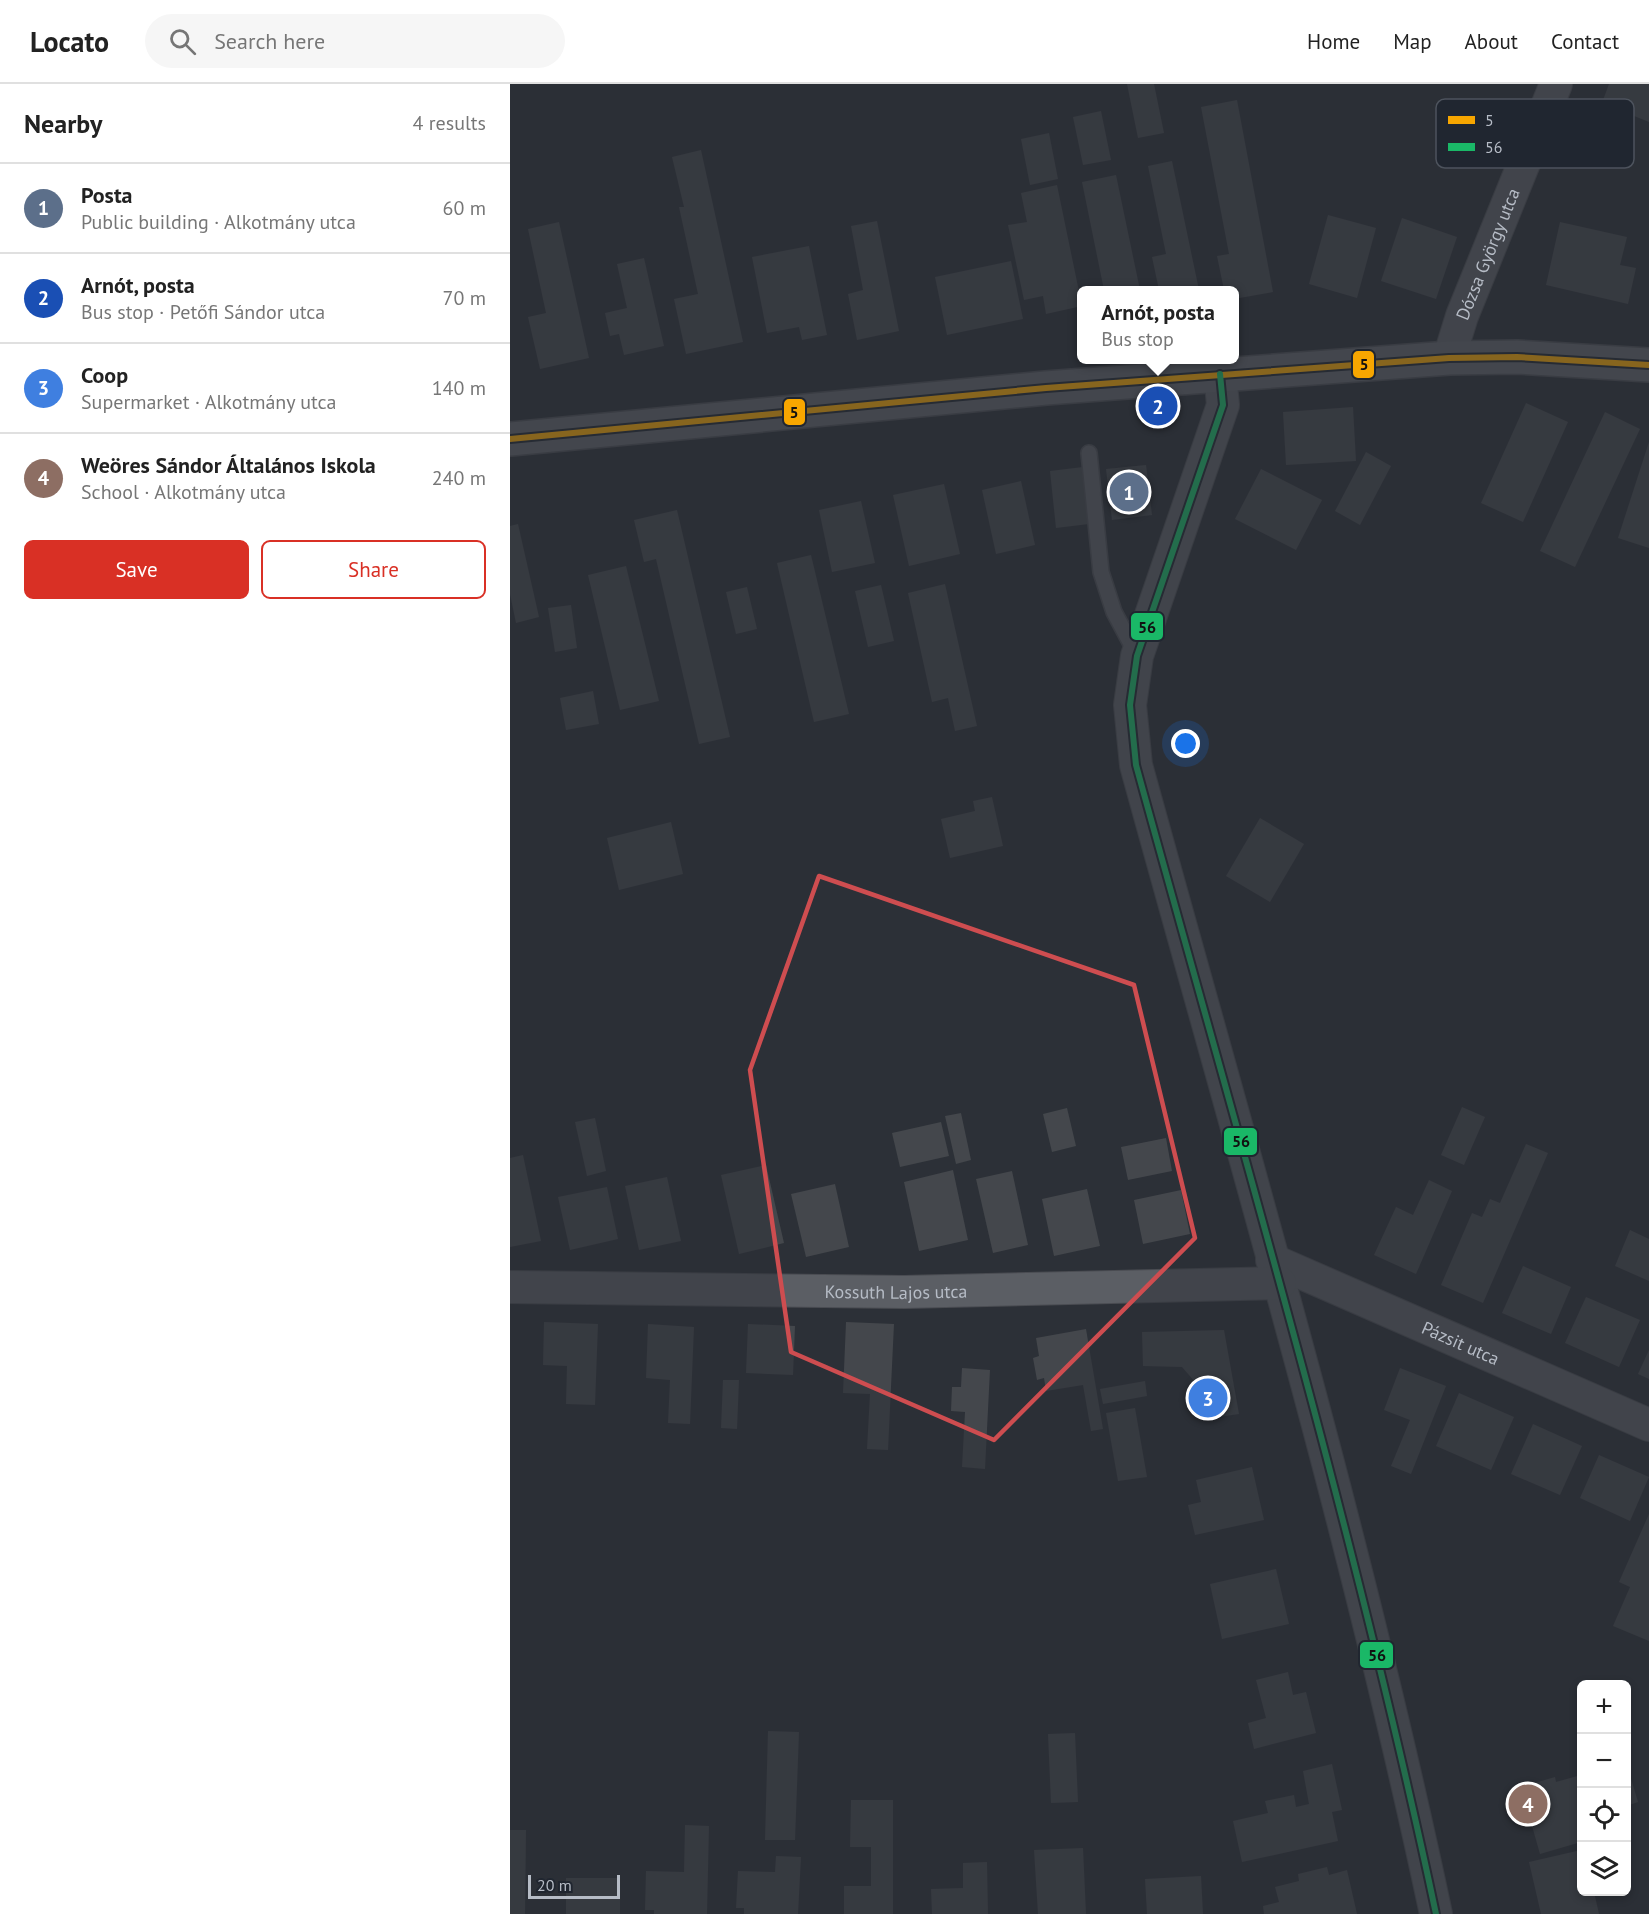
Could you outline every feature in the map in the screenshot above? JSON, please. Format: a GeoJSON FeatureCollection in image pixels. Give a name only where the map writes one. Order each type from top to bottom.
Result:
{"type":"FeatureCollection","features":[{"type":"Feature","properties":{"kind":"main road"},"geometry":{"type":"LineString","coordinates":[[510,439],[1220,374],[1449,358],[1517,357],[1649,365]]}},
{"type":"Feature","properties":{"kind":"street","name":"Dózsa György utca"},"geometry":{"type":"LineString","coordinates":[[1550,99],[1556,84]]}},
{"type":"Feature","properties":{"kind":"street","name":"Dózsa György utca"},"geometry":{"type":"LineString","coordinates":[[1449,358],[1462,316],[1522,168]]}},
{"type":"Feature","properties":{"kind":"street"},"geometry":{"type":"LineString","coordinates":[[1220,374],[1223,405],[1137,656],[1130,705],[1136,765],[1276,1272],[1409,1786],[1436,1914]]}},
{"type":"Feature","properties":{"kind":"street","name":"Kossuth Lajos utca"},"geometry":{"type":"LineString","coordinates":[[510,1287],[904,1292],[1276,1272]]}},
{"type":"Feature","properties":{"kind":"street","name":"Pázsit utca"},"geometry":{"type":"LineString","coordinates":[[1276,1272],[1649,1425]]}},
{"type":"Feature","properties":{"kind":"lane"},"geometry":{"type":"LineString","coordinates":[[1089,453],[1101,572],[1114,612],[1137,656]]}},
{"type":"Feature","properties":{"kind":"highlighted area"},"geometry":{"type":"Polygon","coordinates":[[[819,876],[1134,985],[1195,1238],[994,1440],[791,1352],[750,1070],[819,876]]]}},
{"type":"Feature","properties":{"kind":"building"},"geometry":{"type":"Polygon","coordinates":[[[1127,84],[1154,84],[1164,133],[1138,138],[1127,84]]]}},
{"type":"Feature","properties":{"kind":"building"},"geometry":{"type":"Polygon","coordinates":[[[1609,84],[1649,84],[1649,122],[1634,116],[1634,99],[1603,99],[1609,84]]]}},
{"type":"Feature","properties":{"kind":"building"},"geometry":{"type":"Polygon","coordinates":[[[1237,100],[1273,292],[1239,298],[1239,286],[1223,286],[1217,256],[1229,254],[1201,107],[1237,100]]]}},
{"type":"Feature","properties":{"kind":"building"},"geometry":{"type":"Polygon","coordinates":[[[1101,111],[1111,160],[1083,165],[1073,117],[1101,111]]]}},
{"type":"Feature","properties":{"kind":"building"},"geometry":{"type":"Polygon","coordinates":[[[1049,133],[1058,179],[1030,185],[1021,139],[1049,133]]]}},
{"type":"Feature","properties":{"kind":"building"},"geometry":{"type":"Polygon","coordinates":[[[701,150],[743,342],[686,354],[674,299],[698,294],[679,207],[684,207],[672,157],[701,150]]]}},
{"type":"Feature","properties":{"kind":"building"},"geometry":{"type":"Polygon","coordinates":[[[1172,161],[1198,286],[1158,286],[1152,257],[1166,254],[1148,166],[1172,161]]]}},
{"type":"Feature","properties":{"kind":"building"},"geometry":{"type":"Polygon","coordinates":[[[1116,175],[1139,286],[1103,286],[1082,182],[1116,175]]]}},
{"type":"Feature","properties":{"kind":"building"},"geometry":{"type":"Polygon","coordinates":[[[1057,185],[1078,286],[1077,307],[1046,314],[1043,296],[1024,300],[1008,225],[1027,222],[1021,193],[1057,185]]]}},
{"type":"Feature","properties":{"kind":"building"},"geometry":{"type":"Polygon","coordinates":[[[1328,215],[1376,228],[1357,298],[1309,284],[1328,215]]]}},
{"type":"Feature","properties":{"kind":"building"},"geometry":{"type":"Polygon","coordinates":[[[1402,218],[1457,237],[1436,299],[1381,281],[1402,218]]]}},
{"type":"Feature","properties":{"kind":"building"},"geometry":{"type":"Polygon","coordinates":[[[877,221],[899,331],[857,340],[848,294],[863,290],[851,226],[877,221]]]}},
{"type":"Feature","properties":{"kind":"building"},"geometry":{"type":"Polygon","coordinates":[[[559,222],[589,358],[540,369],[528,317],[546,313],[528,229],[559,222]]]}},
{"type":"Feature","properties":{"kind":"building"},"geometry":{"type":"Polygon","coordinates":[[[1560,222],[1627,237],[1620,265],[1636,268],[1628,304],[1546,285],[1560,222]]]}},
{"type":"Feature","properties":{"kind":"building"},"geometry":{"type":"Polygon","coordinates":[[[809,246],[827,335],[802,340],[799,327],[767,333],[752,257],[809,246]]]}},
{"type":"Feature","properties":{"kind":"building"},"geometry":{"type":"Polygon","coordinates":[[[644,258],[664,346],[624,355],[619,334],[610,336],[605,313],[627,308],[617,264],[644,258]]]}},
{"type":"Feature","properties":{"kind":"building"},"geometry":{"type":"Polygon","coordinates":[[[1011,261],[1023,319],[947,335],[935,277],[1011,261]]]}},
{"type":"Feature","properties":{"kind":"building"},"geometry":{"type":"Polygon","coordinates":[[[1526,403],[1568,422],[1523,522],[1481,503],[1526,403]]]}},
{"type":"Feature","properties":{"kind":"building"},"geometry":{"type":"Polygon","coordinates":[[[1353,407],[1356,461],[1286,465],[1283,412],[1353,407]]]}},
{"type":"Feature","properties":{"kind":"building"},"geometry":{"type":"Polygon","coordinates":[[[1605,412],[1640,429],[1575,567],[1540,551],[1605,412]]]}},
{"type":"Feature","properties":{"kind":"building"},"geometry":{"type":"Polygon","coordinates":[[[1649,442],[1649,548],[1618,538],[1649,442]]]}},
{"type":"Feature","properties":{"kind":"building"},"geometry":{"type":"Polygon","coordinates":[[[1366,452],[1391,466],[1360,525],[1335,511],[1366,452]]]}},
{"type":"Feature","properties":{"kind":"building"},"geometry":{"type":"Polygon","coordinates":[[[1146,465],[1152,515],[1112,520],[1106,469],[1146,465]]]}},
{"type":"Feature","properties":{"kind":"building"},"geometry":{"type":"Polygon","coordinates":[[[1083,467],[1089,524],[1056,528],[1050,471],[1083,467]]]}},
{"type":"Feature","properties":{"kind":"building"},"geometry":{"type":"Polygon","coordinates":[[[1261,469],[1322,500],[1296,550],[1235,519],[1261,469]]]}},
{"type":"Feature","properties":{"kind":"building"},"geometry":{"type":"Polygon","coordinates":[[[1021,481],[1035,545],[996,554],[982,490],[1021,481]]]}},
{"type":"Feature","properties":{"kind":"building"},"geometry":{"type":"Polygon","coordinates":[[[944,484],[960,554],[909,566],[893,495],[944,484]]]}},
{"type":"Feature","properties":{"kind":"building"},"geometry":{"type":"Polygon","coordinates":[[[861,501],[875,563],[832,572],[819,510],[861,501]]]}},
{"type":"Feature","properties":{"kind":"building"},"geometry":{"type":"Polygon","coordinates":[[[677,510],[730,737],[699,744],[656,559],[644,562],[634,520],[677,510]]]}},
{"type":"Feature","properties":{"kind":"building"},"geometry":{"type":"Polygon","coordinates":[[[518,524],[539,617],[516,623],[510,594],[510,526],[518,524]]]}},
{"type":"Feature","properties":{"kind":"building"},"geometry":{"type":"Polygon","coordinates":[[[811,555],[849,714],[814,722],[777,563],[811,555]]]}},
{"type":"Feature","properties":{"kind":"building"},"geometry":{"type":"Polygon","coordinates":[[[626,566],[659,701],[620,710],[588,575],[626,566]]]}},
{"type":"Feature","properties":{"kind":"building"},"geometry":{"type":"Polygon","coordinates":[[[945,584],[977,726],[955,731],[948,698],[932,702],[908,593],[945,584]]]}},
{"type":"Feature","properties":{"kind":"building"},"geometry":{"type":"Polygon","coordinates":[[[881,585],[894,641],[868,647],[855,591],[881,585]]]}},
{"type":"Feature","properties":{"kind":"building"},"geometry":{"type":"Polygon","coordinates":[[[747,587],[757,629],[736,634],[726,592],[747,587]]]}},
{"type":"Feature","properties":{"kind":"building"},"geometry":{"type":"Polygon","coordinates":[[[571,605],[577,648],[555,652],[548,608],[571,605]]]}},
{"type":"Feature","properties":{"kind":"building"},"geometry":{"type":"Polygon","coordinates":[[[593,691],[599,724],[566,730],[560,698],[593,691]]]}},
{"type":"Feature","properties":{"kind":"building"},"geometry":{"type":"Polygon","coordinates":[[[992,797],[1003,846],[950,858],[941,819],[975,811],[973,801],[992,797]]]}},
{"type":"Feature","properties":{"kind":"building"},"geometry":{"type":"Polygon","coordinates":[[[1260,818],[1304,844],[1270,902],[1226,876],[1260,818]]]}},
{"type":"Feature","properties":{"kind":"building"},"geometry":{"type":"Polygon","coordinates":[[[671,822],[683,874],[619,890],[607,838],[671,822]]]}},
{"type":"Feature","properties":{"kind":"building"},"geometry":{"type":"Polygon","coordinates":[[[1462,1107],[1485,1117],[1464,1165],[1441,1155],[1462,1107]]]}},
{"type":"Feature","properties":{"kind":"building"},"geometry":{"type":"Polygon","coordinates":[[[1067,1108],[1076,1146],[1052,1152],[1043,1114],[1067,1108]]]}},
{"type":"Feature","properties":{"kind":"building"},"geometry":{"type":"Polygon","coordinates":[[[961,1113],[971,1160],[956,1164],[945,1116],[961,1113]]]}},
{"type":"Feature","properties":{"kind":"building"},"geometry":{"type":"Polygon","coordinates":[[[595,1118],[606,1171],[587,1176],[575,1122],[595,1118]]]}},
{"type":"Feature","properties":{"kind":"building"},"geometry":{"type":"Polygon","coordinates":[[[941,1122],[949,1156],[900,1167],[892,1133],[941,1122]]]}},
{"type":"Feature","properties":{"kind":"building"},"geometry":{"type":"Polygon","coordinates":[[[1166,1138],[1172,1171],[1128,1180],[1121,1147],[1166,1138]]]}},
{"type":"Feature","properties":{"kind":"building"},"geometry":{"type":"Polygon","coordinates":[[[1526,1144],[1548,1153],[1483,1303],[1441,1285],[1472,1213],[1482,1217],[1490,1199],[1500,1203],[1526,1144]]]}},
{"type":"Feature","properties":{"kind":"building"},"geometry":{"type":"Polygon","coordinates":[[[523,1155],[541,1241],[510,1247],[510,1158],[523,1155]]]}},
{"type":"Feature","properties":{"kind":"building"},"geometry":{"type":"Polygon","coordinates":[[[766,1165],[784,1243],[739,1254],[721,1175],[766,1165]]]}},
{"type":"Feature","properties":{"kind":"building"},"geometry":{"type":"Polygon","coordinates":[[[953,1170],[968,1240],[919,1251],[904,1182],[953,1170]]]}},
{"type":"Feature","properties":{"kind":"building"},"geometry":{"type":"Polygon","coordinates":[[[1012,1171],[1028,1245],[993,1253],[976,1179],[1012,1171]]]}},
{"type":"Feature","properties":{"kind":"building"},"geometry":{"type":"Polygon","coordinates":[[[667,1177],[681,1241],[639,1250],[625,1186],[667,1177]]]}},
{"type":"Feature","properties":{"kind":"building"},"geometry":{"type":"Polygon","coordinates":[[[1429,1180],[1452,1191],[1416,1274],[1374,1255],[1396,1207],[1413,1215],[1429,1180]]]}},
{"type":"Feature","properties":{"kind":"building"},"geometry":{"type":"Polygon","coordinates":[[[835,1184],[849,1247],[806,1257],[791,1194],[835,1184]]]}},
{"type":"Feature","properties":{"kind":"building"},"geometry":{"type":"Polygon","coordinates":[[[607,1187],[618,1239],[570,1250],[558,1197],[607,1187]]]}},
{"type":"Feature","properties":{"kind":"building"},"geometry":{"type":"Polygon","coordinates":[[[1087,1189],[1100,1246],[1054,1256],[1042,1199],[1087,1189]]]}},
{"type":"Feature","properties":{"kind":"building"},"geometry":{"type":"Polygon","coordinates":[[[1181,1190],[1190,1234],[1143,1244],[1134,1200],[1181,1190]]]}},
{"type":"Feature","properties":{"kind":"building"},"geometry":{"type":"Polygon","coordinates":[[[1630,1230],[1649,1239],[1649,1281],[1615,1266],[1630,1230]]]}},
{"type":"Feature","properties":{"kind":"building"},"geometry":{"type":"Polygon","coordinates":[[[1523,1266],[1571,1287],[1551,1334],[1502,1313],[1523,1266]]]}},
{"type":"Feature","properties":{"kind":"building"},"geometry":{"type":"Polygon","coordinates":[[[1586,1297],[1640,1320],[1619,1367],[1565,1343],[1586,1297]]]}},
{"type":"Feature","properties":{"kind":"building"},"geometry":{"type":"Polygon","coordinates":[[[544,1322],[598,1324],[595,1405],[566,1404],[567,1366],[543,1365],[544,1322]]]}},
{"type":"Feature","properties":{"kind":"building"},"geometry":{"type":"Polygon","coordinates":[[[846,1322],[894,1324],[888,1450],[867,1449],[870,1394],[843,1393],[846,1322]]]}},
{"type":"Feature","properties":{"kind":"building"},"geometry":{"type":"Polygon","coordinates":[[[648,1324],[694,1327],[690,1424],[668,1423],[670,1380],[646,1378],[648,1324]]]}},
{"type":"Feature","properties":{"kind":"building"},"geometry":{"type":"Polygon","coordinates":[[[748,1324],[795,1326],[793,1375],[746,1373],[748,1324]]]}},
{"type":"Feature","properties":{"kind":"building"},"geometry":{"type":"Polygon","coordinates":[[[1086,1329],[1103,1429],[1091,1431],[1083,1385],[1046,1391],[1044,1378],[1037,1380],[1033,1358],[1039,1356],[1036,1338],[1086,1329]]]}},
{"type":"Feature","properties":{"kind":"building"},"geometry":{"type":"Polygon","coordinates":[[[1224,1330],[1239,1414],[1205,1419],[1196,1383],[1182,1367],[1143,1366],[1142,1332],[1224,1330]]]}},
{"type":"Feature","properties":{"kind":"building"},"geometry":{"type":"Polygon","coordinates":[[[1649,1350],[1649,1379],[1638,1374],[1649,1350]]]}},
{"type":"Feature","properties":{"kind":"building"},"geometry":{"type":"Polygon","coordinates":[[[962,1368],[990,1370],[985,1469],[962,1467],[965,1412],[951,1411],[952,1387],[961,1387],[962,1368]]]}},
{"type":"Feature","properties":{"kind":"building"},"geometry":{"type":"Polygon","coordinates":[[[1400,1368],[1446,1386],[1411,1474],[1391,1466],[1410,1420],[1384,1410],[1400,1368]]]}},
{"type":"Feature","properties":{"kind":"building"},"geometry":{"type":"Polygon","coordinates":[[[723,1380],[739,1380],[737,1429],[721,1428],[723,1380]]]}},
{"type":"Feature","properties":{"kind":"building"},"geometry":{"type":"Polygon","coordinates":[[[1145,1381],[1147,1396],[1103,1404],[1100,1389],[1145,1381]]]}},
{"type":"Feature","properties":{"kind":"building"},"geometry":{"type":"Polygon","coordinates":[[[1459,1393],[1514,1417],[1491,1470],[1436,1446],[1459,1393]]]}},
{"type":"Feature","properties":{"kind":"building"},"geometry":{"type":"Polygon","coordinates":[[[1135,1408],[1147,1477],[1118,1481],[1106,1413],[1135,1408]]]}},
{"type":"Feature","properties":{"kind":"building"},"geometry":{"type":"Polygon","coordinates":[[[1533,1424],[1582,1446],[1560,1495],[1511,1474],[1533,1424]]]}},
{"type":"Feature","properties":{"kind":"building"},"geometry":{"type":"Polygon","coordinates":[[[1599,1455],[1649,1477],[1630,1521],[1580,1498],[1599,1455]]]}},
{"type":"Feature","properties":{"kind":"building"},"geometry":{"type":"Polygon","coordinates":[[[1252,1467],[1264,1520],[1195,1535],[1188,1505],[1201,1502],[1196,1480],[1252,1467]]]}},
{"type":"Feature","properties":{"kind":"building"},"geometry":{"type":"Polygon","coordinates":[[[1649,1514],[1649,1641],[1613,1626],[1630,1587],[1619,1582],[1649,1514]]]}},
{"type":"Feature","properties":{"kind":"building"},"geometry":{"type":"Polygon","coordinates":[[[1276,1569],[1289,1624],[1222,1639],[1210,1584],[1276,1569]]]}},
{"type":"Feature","properties":{"kind":"building"},"geometry":{"type":"Polygon","coordinates":[[[1288,1672],[1293,1695],[1306,1692],[1316,1733],[1254,1749],[1248,1723],[1266,1718],[1256,1680],[1288,1672]]]}},
{"type":"Feature","properties":{"kind":"building"},"geometry":{"type":"Polygon","coordinates":[[[768,1731],[799,1732],[795,1840],[765,1840],[768,1731]]]}},
{"type":"Feature","properties":{"kind":"building"},"geometry":{"type":"Polygon","coordinates":[[[1075,1733],[1078,1802],[1051,1803],[1048,1734],[1075,1733]]]}},
{"type":"Feature","properties":{"kind":"building"},"geometry":{"type":"Polygon","coordinates":[[[1332,1764],[1342,1810],[1332,1812],[1338,1841],[1242,1862],[1233,1821],[1268,1813],[1265,1801],[1294,1795],[1296,1807],[1309,1804],[1303,1771],[1332,1764]]]}},
{"type":"Feature","properties":{"kind":"building"},"geometry":{"type":"Polygon","coordinates":[[[1577,1776],[1577,1843],[1540,1854],[1521,1787],[1555,1777],[1556,1782],[1577,1776]]]}},
{"type":"Feature","properties":{"kind":"building"},"geometry":{"type":"Polygon","coordinates":[[[1631,1779],[1638,1802],[1631,1804],[1631,1779]]]}},
{"type":"Feature","properties":{"kind":"building"},"geometry":{"type":"Polygon","coordinates":[[[851,1800],[893,1800],[893,1914],[844,1914],[844,1886],[871,1886],[871,1847],[850,1847],[851,1800]]]}},
{"type":"Feature","properties":{"kind":"building"},"geometry":{"type":"Polygon","coordinates":[[[685,1825],[709,1826],[707,1914],[654,1914],[654,1910],[645,1910],[646,1871],[684,1872],[685,1825]]]}},
{"type":"Feature","properties":{"kind":"building"},"geometry":{"type":"Polygon","coordinates":[[[510,1830],[526,1830],[525,1914],[510,1914],[510,1830]]]}},
{"type":"Feature","properties":{"kind":"building"},"geometry":{"type":"Polygon","coordinates":[[[1083,1848],[1086,1914],[1038,1914],[1034,1850],[1083,1848]]]}},
{"type":"Feature","properties":{"kind":"building"},"geometry":{"type":"Polygon","coordinates":[[[1577,1851],[1577,1896],[1595,1896],[1599,1914],[1541,1914],[1529,1862],[1577,1851]]]}},
{"type":"Feature","properties":{"kind":"building"},"geometry":{"type":"Polygon","coordinates":[[[776,1856],[801,1857],[798,1914],[744,1914],[744,1908],[736,1908],[738,1871],[775,1872],[776,1856]]]}},
{"type":"Feature","properties":{"kind":"building"},"geometry":{"type":"Polygon","coordinates":[[[987,1862],[988,1914],[932,1914],[931,1889],[963,1888],[963,1863],[987,1862]]]}},
{"type":"Feature","properties":{"kind":"building"},"geometry":{"type":"Polygon","coordinates":[[[1327,1867],[1329,1875],[1347,1870],[1357,1914],[1264,1914],[1263,1906],[1279,1902],[1275,1887],[1299,1881],[1298,1874],[1327,1867]]]}},
{"type":"Feature","properties":{"kind":"building"},"geometry":{"type":"Polygon","coordinates":[[[1201,1876],[1203,1914],[1147,1914],[1145,1879],[1201,1876]]]}},
{"type":"Feature","properties":{"kind":"building"},"geometry":{"type":"Polygon","coordinates":[[[566,1878],[620,1878],[620,1914],[566,1914],[566,1878]]]}},
{"type":"Feature","properties":{"kind":"transit line","name":"5"},"geometry":{"type":"LineString","coordinates":[[510,439],[1046,388],[1449,358],[1517,357],[1649,365]]}},
{"type":"Feature","properties":{"kind":"transit line","name":"56"},"geometry":{"type":"LineString","coordinates":[[1220,374],[1223,405],[1137,656],[1130,705],[1136,765],[1333,1481],[1404,1769],[1436,1914]]}},
{"type":"Feature","properties":{"kind":"place","name":"Arnót, posta"},"geometry":{"type":"Point","coordinates":[1158,406]}},
{"type":"Feature","properties":{"kind":"place","name":"Posta"},"geometry":{"type":"Point","coordinates":[1129,492]}},
{"type":"Feature","properties":{"kind":"place","name":"Coop"},"geometry":{"type":"Point","coordinates":[1208,1398]}},
{"type":"Feature","properties":{"kind":"place","name":"Weöres Sándor Általános Iskola"},"geometry":{"type":"Point","coordinates":[1528,1804]}}]}
